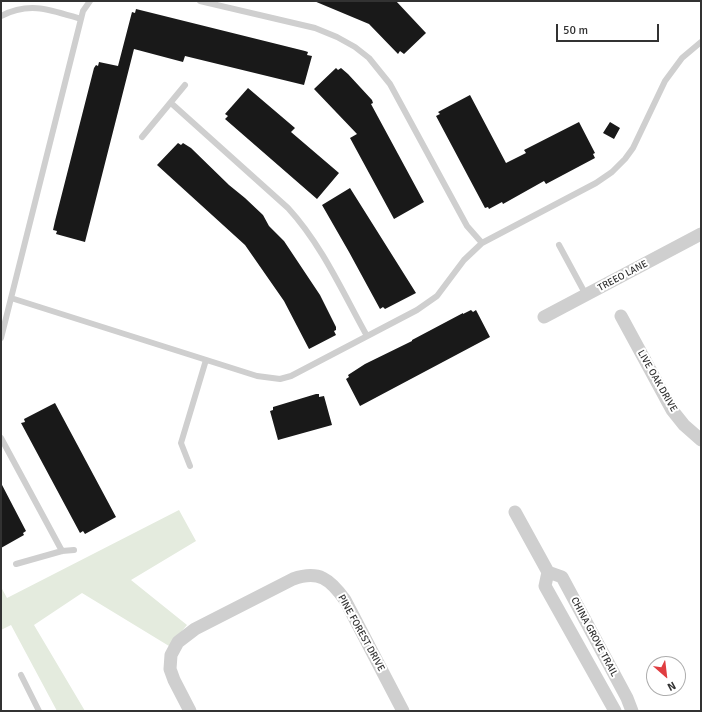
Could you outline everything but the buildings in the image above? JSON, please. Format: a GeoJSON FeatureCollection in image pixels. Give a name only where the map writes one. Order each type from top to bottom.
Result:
{"type":"FeatureCollection","features":[{"type":"Feature","properties":{"kind":"street","name":"TREEO LANE"},"geometry":{"type":"LineString","coordinates":[[544,317],[701,234]]}},
{"type":"Feature","properties":{"kind":"street","name":"LIVE OAK DRIVE"},"geometry":{"type":"LineString","coordinates":[[621,316],[672,410],[684,425],[701,440]]}},
{"type":"Feature","properties":{"kind":"street","name":"CHINA GROVE TRAIL"},"geometry":{"type":"LineString","coordinates":[[515,512],[548,572],[545,586],[614,711]]}},
{"type":"Feature","properties":{"kind":"street","name":"CHINA GROVE TRAIL"},"geometry":{"type":"LineString","coordinates":[[548,572],[562,577],[627,698],[632,711]]}},
{"type":"Feature","properties":{"kind":"street","name":"PINE FOREST DRIVE"},"geometry":{"type":"LineString","coordinates":[[190,711],[170,669],[171,655],[178,642],[195,629],[293,579],[302,576],[316,576],[323,578],[336,587],[345,600],[403,711]]}},
{"type":"Feature","properties":{"kind":"lane"},"geometry":{"type":"LineString","coordinates":[[1,338],[83,11],[90,1]]}},
{"type":"Feature","properties":{"kind":"lane"},"geometry":{"type":"LineString","coordinates":[[200,1],[315,28],[356,47],[369,58],[390,84],[466,226],[482,243]]}},
{"type":"Feature","properties":{"kind":"lane"},"geometry":{"type":"LineString","coordinates":[[1,16],[22,8],[39,8],[81,19]]}},
{"type":"Feature","properties":{"kind":"lane"},"geometry":{"type":"LineString","coordinates":[[11,298],[257,376],[280,379],[291,376],[417,310],[437,296],[448,284],[464,260],[482,243],[596,183],[612,172],[625,159],[633,148],[665,81],[682,58],[701,42]]}},
{"type":"Feature","properties":{"kind":"lane"},"geometry":{"type":"LineString","coordinates":[[142,137],[185,85]]}},
{"type":"Feature","properties":{"kind":"lane"},"geometry":{"type":"LineString","coordinates":[[171,103],[300,220],[318,247],[367,336]]}},
{"type":"Feature","properties":{"kind":"lane"},"geometry":{"type":"LineString","coordinates":[[559,245],[586,295]]}},
{"type":"Feature","properties":{"kind":"lane"},"geometry":{"type":"LineString","coordinates":[[190,466],[181,443],[206,360]]}},
{"type":"Feature","properties":{"kind":"lane"},"geometry":{"type":"LineString","coordinates":[[1,438],[62,551]]}},
{"type":"Feature","properties":{"kind":"lane"},"geometry":{"type":"LineString","coordinates":[[16,564],[62,551],[74,550]]}},
{"type":"Feature","properties":{"kind":"lane"},"geometry":{"type":"LineString","coordinates":[[21,675],[39,711]]}},
{"type":"Feature","properties":{"kind":"shaded area"},"geometry":{"type":"Polygon","coordinates":[[[179,510],[196,541],[131,580],[187,625],[169,646],[82,593],[34,625],[85,711],[57,711],[11,625],[1,630],[1,587],[7,598],[179,510]]]}}]}
